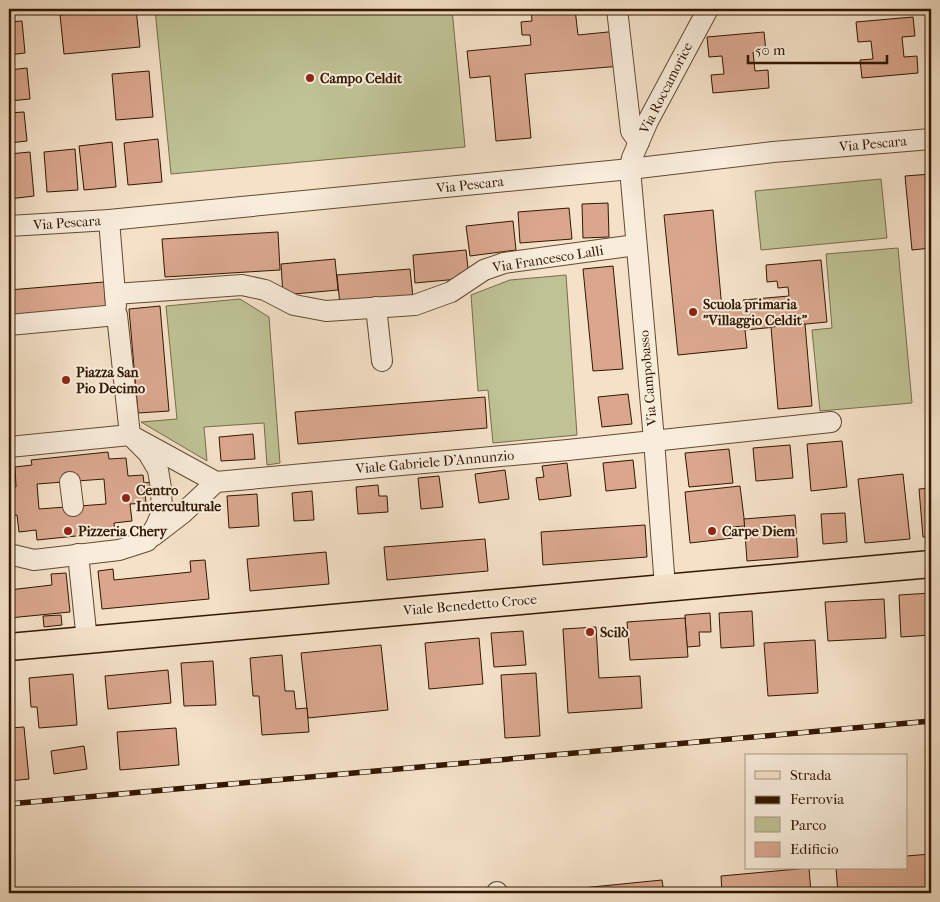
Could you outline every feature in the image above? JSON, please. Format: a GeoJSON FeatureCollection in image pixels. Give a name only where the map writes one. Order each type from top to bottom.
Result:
{"type":"FeatureCollection","features":[{"type":"Feature","properties":{"kind":"main road","name":"Viale Benedetto Croce"},"geometry":{"type":"LineString","coordinates":[[9,648],[931,564]]}},
{"type":"Feature","properties":{"kind":"street"},"geometry":{"type":"LineString","coordinates":[[617,9],[631,131],[639,142]]}},
{"type":"Feature","properties":{"kind":"street","name":"Via Roccamorice"},"geometry":{"type":"LineString","coordinates":[[630,169],[632,158],[648,121],[708,9]]}},
{"type":"Feature","properties":{"kind":"street","name":"Via Pescara"},"geometry":{"type":"LineString","coordinates":[[9,226],[109,220],[630,169],[773,152],[931,139]]}},
{"type":"Feature","properties":{"kind":"street","name":"Via Campobasso"},"geometry":{"type":"LineString","coordinates":[[630,169],[665,587]]}},
{"type":"Feature","properties":{"kind":"street"},"geometry":{"type":"LineString","coordinates":[[109,220],[130,435],[148,453],[158,470],[161,488],[162,512],[147,541]]}},
{"type":"Feature","properties":{"kind":"street","name":"Via Francesco Lalli"},"geometry":{"type":"LineString","coordinates":[[115,294],[242,285],[265,290],[294,305],[326,311],[415,305],[451,292],[484,270],[504,263],[636,245]]}},
{"type":"Feature","properties":{"kind":"street"},"geometry":{"type":"LineString","coordinates":[[376,307],[382,361]]}},
{"type":"Feature","properties":{"kind":"street"},"geometry":{"type":"LineString","coordinates":[[9,325],[117,315]]}},
{"type":"Feature","properties":{"kind":"street","name":"Viale Gabriele D'Annunzio"},"geometry":{"type":"LineString","coordinates":[[216,482],[568,450],[831,422]]}},
{"type":"Feature","properties":{"kind":"street"},"geometry":{"type":"LineString","coordinates":[[9,446],[130,435],[216,482],[183,513],[147,541],[119,550],[34,560],[9,554]]}},
{"type":"Feature","properties":{"kind":"street"},"geometry":{"type":"LineString","coordinates":[[70,482],[73,506]]}},
{"type":"Feature","properties":{"kind":"street"},"geometry":{"type":"LineString","coordinates":[[78,554],[87,641]]}},
{"type":"Feature","properties":{"kind":"green space","name":"Campo Celdit"},"geometry":{"type":"Polygon","coordinates":[[[155,9],[452,9],[465,147],[171,174],[155,9]]]}},
{"type":"Feature","properties":{"kind":"green space"},"geometry":{"type":"Polygon","coordinates":[[[881,179],[887,238],[761,250],[755,191],[881,179]]]}},
{"type":"Feature","properties":{"kind":"green space"},"geometry":{"type":"Polygon","coordinates":[[[898,248],[912,403],[820,411],[812,330],[832,328],[826,254],[898,248]]]}},
{"type":"Feature","properties":{"kind":"green space"},"geometry":{"type":"Polygon","coordinates":[[[566,275],[577,435],[493,443],[488,390],[478,391],[471,295],[510,280],[566,275]]]}},
{"type":"Feature","properties":{"kind":"green space"},"geometry":{"type":"Polygon","coordinates":[[[240,299],[269,317],[280,463],[267,465],[264,423],[204,427],[207,461],[141,422],[177,419],[166,306],[240,299]]]}},
{"type":"Feature","properties":{"kind":"building"},"geometry":{"type":"Polygon","coordinates":[[[136,9],[140,47],[64,54],[60,15],[136,9]]]}},
{"type":"Feature","properties":{"kind":"building"},"geometry":{"type":"Polygon","coordinates":[[[531,9],[575,9],[578,35],[618,31],[621,66],[525,74],[531,138],[496,141],[490,76],[470,78],[467,51],[531,45],[530,35],[522,35],[521,22],[532,21],[531,9]]]}},
{"type":"Feature","properties":{"kind":"building"},"geometry":{"type":"Polygon","coordinates":[[[913,17],[915,36],[902,37],[904,57],[917,56],[918,73],[862,78],[860,60],[873,59],[871,41],[858,42],[856,22],[913,17]]]}},
{"type":"Feature","properties":{"kind":"building"},"geometry":{"type":"Polygon","coordinates":[[[22,21],[25,53],[9,55],[9,22],[22,21]]]}},
{"type":"Feature","properties":{"kind":"building"},"geometry":{"type":"Polygon","coordinates":[[[764,32],[766,51],[753,52],[755,71],[768,70],[769,88],[713,93],[711,75],[724,74],[722,56],[709,57],[707,37],[764,32]]]}},
{"type":"Feature","properties":{"kind":"building"},"geometry":{"type":"Polygon","coordinates":[[[27,68],[30,99],[9,101],[9,70],[27,68]]]}},
{"type":"Feature","properties":{"kind":"building"},"geometry":{"type":"Polygon","coordinates":[[[149,71],[153,117],[116,120],[112,74],[149,71]]]}},
{"type":"Feature","properties":{"kind":"building"},"geometry":{"type":"Polygon","coordinates":[[[24,112],[27,141],[9,143],[9,113],[24,112]]]}},
{"type":"Feature","properties":{"kind":"building"},"geometry":{"type":"Polygon","coordinates":[[[158,139],[162,182],[128,185],[124,143],[158,139]]]}},
{"type":"Feature","properties":{"kind":"building"},"geometry":{"type":"Polygon","coordinates":[[[112,142],[116,187],[84,190],[79,146],[112,142]]]}},
{"type":"Feature","properties":{"kind":"building"},"geometry":{"type":"Polygon","coordinates":[[[75,149],[78,190],[47,192],[44,152],[75,149]]]}},
{"type":"Feature","properties":{"kind":"building"},"geometry":{"type":"Polygon","coordinates":[[[30,152],[34,196],[9,199],[9,154],[30,152]]]}},
{"type":"Feature","properties":{"kind":"building"},"geometry":{"type":"Polygon","coordinates":[[[931,174],[931,248],[912,250],[905,176],[931,174]]]}},
{"type":"Feature","properties":{"kind":"building"},"geometry":{"type":"Polygon","coordinates":[[[608,203],[609,237],[583,238],[582,204],[608,203]]]}},
{"type":"Feature","properties":{"kind":"building"},"geometry":{"type":"Polygon","coordinates":[[[569,208],[572,239],[520,243],[518,212],[569,208]]]}},
{"type":"Feature","properties":{"kind":"building"},"geometry":{"type":"Polygon","coordinates":[[[713,210],[722,309],[744,306],[743,300],[789,296],[788,287],[778,288],[777,281],[767,282],[766,265],[821,260],[827,322],[745,330],[747,348],[678,355],[664,215],[713,210]]]}},
{"type":"Feature","properties":{"kind":"building"},"geometry":{"type":"Polygon","coordinates":[[[513,221],[516,250],[470,256],[466,226],[513,221]]]}},
{"type":"Feature","properties":{"kind":"building"},"geometry":{"type":"Polygon","coordinates":[[[278,232],[280,270],[165,277],[162,239],[278,232]]]}},
{"type":"Feature","properties":{"kind":"building"},"geometry":{"type":"Polygon","coordinates":[[[466,250],[469,278],[415,283],[413,255],[466,250]]]}},
{"type":"Feature","properties":{"kind":"building"},"geometry":{"type":"Polygon","coordinates":[[[335,259],[338,290],[283,295],[281,264],[335,259]]]}},
{"type":"Feature","properties":{"kind":"building"},"geometry":{"type":"Polygon","coordinates":[[[613,266],[623,369],[593,371],[583,269],[613,266]]]}},
{"type":"Feature","properties":{"kind":"building"},"geometry":{"type":"Polygon","coordinates":[[[410,269],[413,298],[340,305],[337,275],[410,269]]]}},
{"type":"Feature","properties":{"kind":"building"},"geometry":{"type":"Polygon","coordinates":[[[104,282],[106,309],[9,316],[9,290],[104,282]]]}},
{"type":"Feature","properties":{"kind":"building"},"geometry":{"type":"Polygon","coordinates":[[[160,306],[169,411],[138,413],[129,309],[160,306]]]}},
{"type":"Feature","properties":{"kind":"building"},"geometry":{"type":"Polygon","coordinates":[[[805,324],[812,406],[778,409],[771,327],[805,324]]]}},
{"type":"Feature","properties":{"kind":"building"},"geometry":{"type":"Polygon","coordinates":[[[628,394],[632,424],[602,427],[598,397],[628,394]]]}},
{"type":"Feature","properties":{"kind":"building"},"geometry":{"type":"Polygon","coordinates":[[[485,397],[487,428],[298,444],[295,412],[485,397]]]}},
{"type":"Feature","properties":{"kind":"building"},"geometry":{"type":"Polygon","coordinates":[[[253,434],[255,459],[221,461],[219,437],[253,434]]]}},
{"type":"Feature","properties":{"kind":"building"},"geometry":{"type":"Polygon","coordinates":[[[842,441],[847,487],[811,491],[807,444],[842,441]]]}},
{"type":"Feature","properties":{"kind":"building"},"geometry":{"type":"Polygon","coordinates":[[[790,445],[793,478],[756,481],[753,448],[790,445]]]}},
{"type":"Feature","properties":{"kind":"building"},"geometry":{"type":"Polygon","coordinates":[[[729,449],[733,483],[689,487],[685,453],[729,449]]]}},
{"type":"Feature","properties":{"kind":"building","name":"Centro Interculturale"},"geometry":{"type":"Polygon","coordinates":[[[108,452],[109,459],[126,458],[128,476],[143,475],[144,483],[151,482],[152,493],[145,493],[146,503],[130,504],[132,521],[114,523],[115,532],[37,540],[36,530],[19,532],[17,515],[9,516],[9,488],[16,487],[15,467],[32,465],[31,460],[108,452]],[[104,479],[37,484],[39,509],[106,504],[104,479]]]}},
{"type":"Feature","properties":{"kind":"building"},"geometry":{"type":"Polygon","coordinates":[[[633,460],[636,488],[606,491],[603,463],[633,460]]]}},
{"type":"Feature","properties":{"kind":"building"},"geometry":{"type":"Polygon","coordinates":[[[567,463],[571,496],[539,500],[536,478],[544,477],[542,466],[567,463]]]}},
{"type":"Feature","properties":{"kind":"building"},"geometry":{"type":"Polygon","coordinates":[[[505,470],[509,499],[479,503],[475,474],[505,470]]]}},
{"type":"Feature","properties":{"kind":"building"},"geometry":{"type":"Polygon","coordinates":[[[903,474],[910,539],[865,543],[858,479],[903,474]]]}},
{"type":"Feature","properties":{"kind":"building"},"geometry":{"type":"Polygon","coordinates":[[[439,476],[443,507],[421,509],[418,478],[439,476]]]}},
{"type":"Feature","properties":{"kind":"building"},"geometry":{"type":"Polygon","coordinates":[[[378,485],[379,496],[387,496],[388,512],[358,514],[356,487],[378,485]]]}},
{"type":"Feature","properties":{"kind":"building"},"geometry":{"type":"Polygon","coordinates":[[[740,486],[745,526],[731,527],[733,538],[690,543],[685,492],[740,486]]]}},
{"type":"Feature","properties":{"kind":"building"},"geometry":{"type":"Polygon","coordinates":[[[931,488],[931,537],[923,537],[919,489],[931,488]]]}},
{"type":"Feature","properties":{"kind":"building"},"geometry":{"type":"Polygon","coordinates":[[[312,491],[314,520],[294,521],[292,493],[312,491]]]}},
{"type":"Feature","properties":{"kind":"building"},"geometry":{"type":"Polygon","coordinates":[[[257,494],[259,526],[229,528],[227,496],[257,494]]]}},
{"type":"Feature","properties":{"kind":"building"},"geometry":{"type":"Polygon","coordinates":[[[845,513],[847,542],[823,544],[821,514],[845,513]]]}},
{"type":"Feature","properties":{"kind":"building"},"geometry":{"type":"Polygon","coordinates":[[[795,515],[798,557],[747,561],[744,519],[795,515]]]}},
{"type":"Feature","properties":{"kind":"building"},"geometry":{"type":"Polygon","coordinates":[[[645,525],[647,557],[543,565],[541,532],[645,525]]]}},
{"type":"Feature","properties":{"kind":"building"},"geometry":{"type":"Polygon","coordinates":[[[485,539],[488,571],[387,580],[384,547],[485,539]]]}},
{"type":"Feature","properties":{"kind":"building"},"geometry":{"type":"Polygon","coordinates":[[[326,552],[329,584],[250,591],[247,559],[326,552]]]}},
{"type":"Feature","properties":{"kind":"building"},"geometry":{"type":"Polygon","coordinates":[[[205,560],[209,599],[102,609],[98,571],[113,569],[114,580],[191,572],[190,561],[205,560]]]}},
{"type":"Feature","properties":{"kind":"building"},"geometry":{"type":"Polygon","coordinates":[[[66,573],[70,612],[9,618],[9,590],[52,585],[51,574],[66,573]]]}},
{"type":"Feature","properties":{"kind":"building"},"geometry":{"type":"Polygon","coordinates":[[[931,593],[931,635],[901,637],[899,595],[931,593]]]}},
{"type":"Feature","properties":{"kind":"building"},"geometry":{"type":"Polygon","coordinates":[[[884,599],[886,638],[828,641],[825,602],[884,599]]]}},
{"type":"Feature","properties":{"kind":"building"},"geometry":{"type":"Polygon","coordinates":[[[752,611],[754,646],[721,648],[719,613],[752,611]]]}},
{"type":"Feature","properties":{"kind":"building"},"geometry":{"type":"Polygon","coordinates":[[[710,613],[711,632],[699,632],[700,646],[687,647],[685,615],[710,613]]]}},
{"type":"Feature","properties":{"kind":"building"},"geometry":{"type":"Polygon","coordinates":[[[61,615],[62,625],[44,627],[43,616],[61,615]]]}},
{"type":"Feature","properties":{"kind":"building"},"geometry":{"type":"Polygon","coordinates":[[[685,618],[688,657],[630,660],[627,622],[685,618]]]}},
{"type":"Feature","properties":{"kind":"building"},"geometry":{"type":"Polygon","coordinates":[[[596,627],[599,678],[640,676],[642,708],[568,713],[563,629],[596,627]]]}},
{"type":"Feature","properties":{"kind":"building"},"geometry":{"type":"Polygon","coordinates":[[[523,631],[526,665],[494,667],[491,633],[523,631]]]}},
{"type":"Feature","properties":{"kind":"building"},"geometry":{"type":"Polygon","coordinates":[[[479,638],[483,684],[429,689],[425,643],[479,638]]]}},
{"type":"Feature","properties":{"kind":"building"},"geometry":{"type":"Polygon","coordinates":[[[815,640],[818,693],[768,696],[764,643],[815,640]]]}},
{"type":"Feature","properties":{"kind":"building"},"geometry":{"type":"Polygon","coordinates":[[[381,645],[388,710],[308,718],[301,653],[381,645]]]}},
{"type":"Feature","properties":{"kind":"building"},"geometry":{"type":"Polygon","coordinates":[[[282,655],[285,691],[294,691],[296,709],[307,708],[309,732],[262,735],[259,696],[253,696],[250,658],[282,655]]]}},
{"type":"Feature","properties":{"kind":"building"},"geometry":{"type":"Polygon","coordinates":[[[213,661],[216,705],[184,706],[181,663],[213,661]]]}},
{"type":"Feature","properties":{"kind":"building"},"geometry":{"type":"Polygon","coordinates":[[[168,670],[171,703],[108,709],[105,676],[168,670]]]}},
{"type":"Feature","properties":{"kind":"building"},"geometry":{"type":"Polygon","coordinates":[[[536,673],[540,736],[505,738],[501,675],[536,673]]]}},
{"type":"Feature","properties":{"kind":"building"},"geometry":{"type":"Polygon","coordinates":[[[73,674],[77,725],[39,728],[37,707],[31,707],[29,678],[73,674]]]}},
{"type":"Feature","properties":{"kind":"building"},"geometry":{"type":"Polygon","coordinates":[[[24,727],[29,779],[9,781],[9,728],[24,727]]]}},
{"type":"Feature","properties":{"kind":"building"},"geometry":{"type":"Polygon","coordinates":[[[176,728],[179,765],[120,770],[117,732],[176,728]]]}},
{"type":"Feature","properties":{"kind":"building"},"geometry":{"type":"Polygon","coordinates":[[[84,746],[87,769],[54,774],[51,751],[84,746]]]}},
{"type":"Feature","properties":{"kind":"building"},"geometry":{"type":"Polygon","coordinates":[[[931,854],[931,893],[838,893],[836,870],[908,870],[908,856],[931,854]]]}},
{"type":"Feature","properties":{"kind":"building"},"geometry":{"type":"Polygon","coordinates":[[[787,870],[809,870],[811,893],[722,893],[721,876],[787,870]]]}},
{"type":"Feature","properties":{"kind":"building"},"geometry":{"type":"Polygon","coordinates":[[[662,880],[664,893],[552,893],[552,891],[662,880]]]}},
{"type":"Feature","properties":{"kind":"railway"},"geometry":{"type":"LineString","coordinates":[[9,804],[931,721]]}},
{"type":"Feature","properties":{"kind":"place","name":"Campo Celdit"},"geometry":{"type":"Point","coordinates":[310,78]}},
{"type":"Feature","properties":{"kind":"place","name":"Scuola primaria \"Villaggio Celdit\""},"geometry":{"type":"Point","coordinates":[693,312]}},
{"type":"Feature","properties":{"kind":"place","name":"Piazza San Pio Decimo"},"geometry":{"type":"Point","coordinates":[66,380]}},
{"type":"Feature","properties":{"kind":"place","name":"Centro Interculturale"},"geometry":{"type":"Point","coordinates":[126,498]}},
{"type":"Feature","properties":{"kind":"place","name":"Pizzeria Chery"},"geometry":{"type":"Point","coordinates":[68,531]}},
{"type":"Feature","properties":{"kind":"place","name":"Carpe Diem"},"geometry":{"type":"Point","coordinates":[712,531]}},
{"type":"Feature","properties":{"kind":"place","name":"Scilò"},"geometry":{"type":"Point","coordinates":[590,632]}}]}
